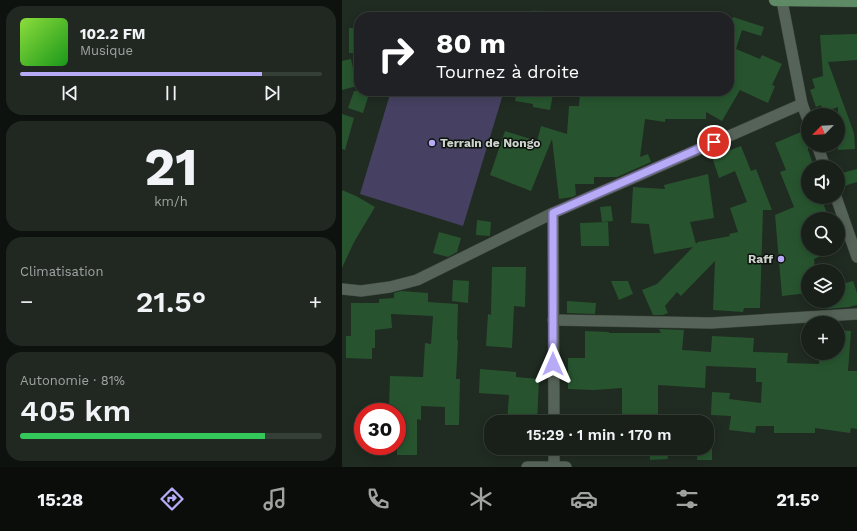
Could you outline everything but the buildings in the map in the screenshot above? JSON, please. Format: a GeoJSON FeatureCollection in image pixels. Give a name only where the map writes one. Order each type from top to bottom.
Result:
{"type":"FeatureCollection","features":[{"type":"Feature","properties":{"kind":"main road"},"geometry":{"type":"LineString","coordinates":[[778,0],[857,1]]}},
{"type":"Feature","properties":{"kind":"street"},"geometry":{"type":"LineString","coordinates":[[778,0],[804,108]]}},
{"type":"Feature","properties":{"kind":"street"},"geometry":{"type":"LineString","coordinates":[[342,289],[361,291],[390,287],[417,280],[553,213],[802,104]]}},
{"type":"Feature","properties":{"kind":"street"},"geometry":{"type":"LineString","coordinates":[[838,204],[857,257]]}},
{"type":"Feature","properties":{"kind":"street"},"geometry":{"type":"LineString","coordinates":[[553,213],[554,415]]}},
{"type":"Feature","properties":{"kind":"street"},"geometry":{"type":"LineString","coordinates":[[553,320],[711,323],[857,314]]}},
{"type":"Feature","properties":{"kind":"street"},"geometry":{"type":"LineString","coordinates":[[554,455],[554,467]]}},
{"type":"Feature","properties":{"kind":"street"},"geometry":{"type":"LineString","coordinates":[[527,467],[566,467]]}},
{"type":"Feature","properties":{"kind":"shaded area"},"geometry":{"type":"Polygon","coordinates":[[[532,10],[569,12],[531,12],[532,10]]]}},
{"type":"Feature","properties":{"kind":"shaded area","name":"Terrain de Nongo"},"geometry":{"type":"Polygon","coordinates":[[[389,96],[502,96],[463,226],[360,194],[389,96]]]}},
{"type":"Feature","properties":{"kind":"place","name":"Terrain de Nongo"},"geometry":{"type":"Point","coordinates":[432,143]}},
{"type":"Feature","properties":{"kind":"place","name":"Raff"},"geometry":{"type":"Point","coordinates":[781,259]}},
{"type":"Feature","properties":{"kind":"route"},"geometry":{"type":"LineString","coordinates":[[553,364],[553,213],[714,142]]}}]}
